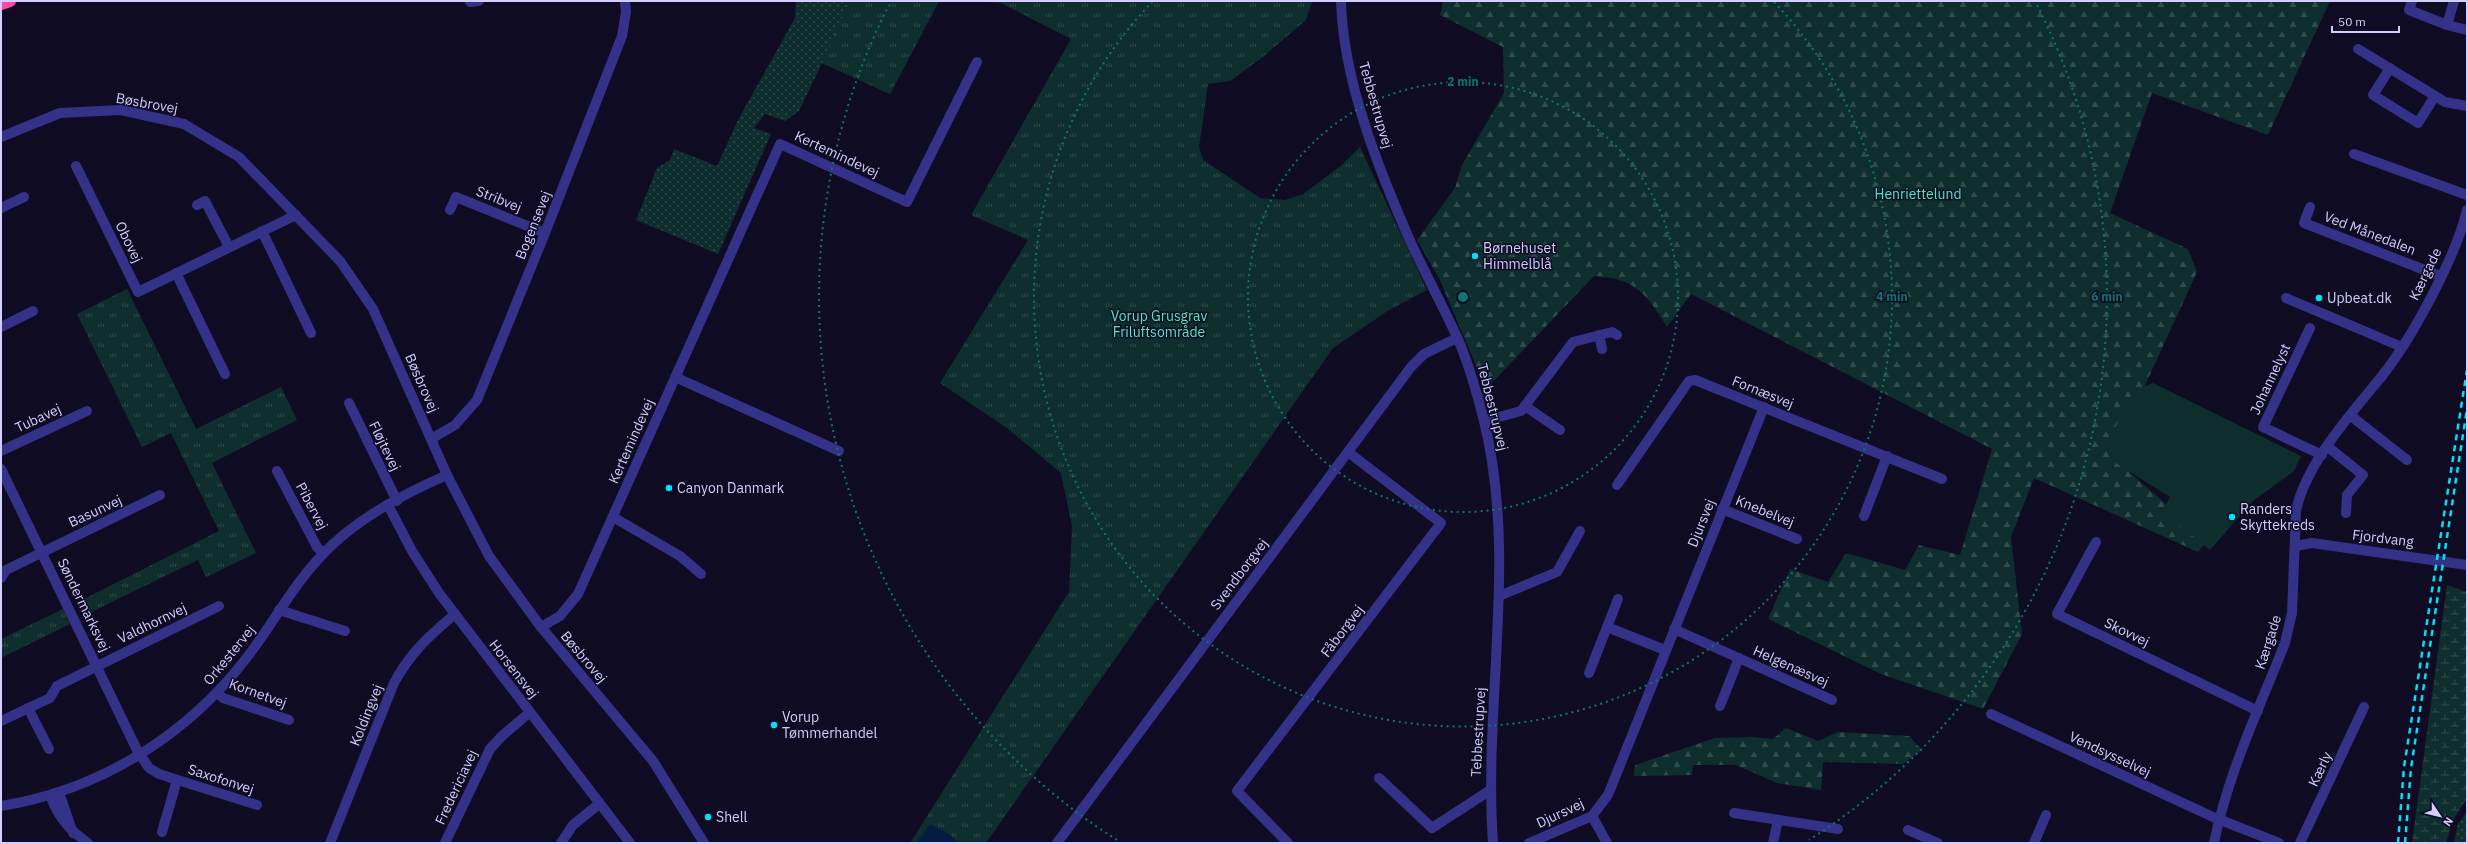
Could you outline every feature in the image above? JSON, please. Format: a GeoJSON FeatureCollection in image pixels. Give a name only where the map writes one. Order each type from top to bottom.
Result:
{"type":"FeatureCollection","features":[{"type":"Feature","properties":{"kind":"highway"},"geometry":{"type":"LineString","coordinates":[[1,4],[10,1]]}},
{"type":"Feature","properties":{"kind":"street","name":"Bogensevej"},"geometry":{"type":"LineString","coordinates":[[431,439],[455,425],[477,400],[545,233],[622,36],[626,12],[624,1]]}},
{"type":"Feature","properties":{"kind":"street","name":"Tebbestrupvej"},"geometry":{"type":"LineString","coordinates":[[1341,1],[1341,19],[1352,78],[1375,153],[1412,244],[1457,338],[1472,377],[1484,421],[1495,478],[1499,516],[1499,596],[1489,790],[1493,843]]}},
{"type":"Feature","properties":{"kind":"street"},"geometry":{"type":"LineString","coordinates":[[2412,1],[2409,10],[2447,26],[2467,30]]}},
{"type":"Feature","properties":{"kind":"street"},"geometry":{"type":"LineString","coordinates":[[2447,26],[2454,1]]}},
{"type":"Feature","properties":{"kind":"street"},"geometry":{"type":"LineString","coordinates":[[2358,49],[2445,102],[2467,106]]}},
{"type":"Feature","properties":{"kind":"street","name":"Kertemindevej"},"geometry":{"type":"LineString","coordinates":[[541,627],[560,616],[578,594],[780,144],[907,202],[977,62]]}},
{"type":"Feature","properties":{"kind":"street"},"geometry":{"type":"LineString","coordinates":[[2390,68],[2373,96],[2418,123],[2435,96]]}},
{"type":"Feature","properties":{"kind":"street","name":"Bøsbrovej"},"geometry":{"type":"LineString","coordinates":[[1,137],[60,113],[121,110],[154,116],[184,124],[239,157],[340,261],[374,309],[447,475],[490,556],[541,627],[653,761],[704,843]]}},
{"type":"Feature","properties":{"kind":"street"},"geometry":{"type":"LineString","coordinates":[[2354,154],[2467,195]]}},
{"type":"Feature","properties":{"kind":"street","name":"Obovej"},"geometry":{"type":"LineString","coordinates":[[76,166],[138,292],[296,215]]}},
{"type":"Feature","properties":{"kind":"street"},"geometry":{"type":"LineString","coordinates":[[1,208],[24,197]]}},
{"type":"Feature","properties":{"kind":"street","name":"Stribvej"},"geometry":{"type":"LineString","coordinates":[[450,210],[456,197],[545,233]]}},
{"type":"Feature","properties":{"kind":"street"},"geometry":{"type":"LineString","coordinates":[[197,205],[204,201],[229,247]]}},
{"type":"Feature","properties":{"kind":"street","name":"Ved Månedalen"},"geometry":{"type":"LineString","coordinates":[[2310,207],[2304,223],[2440,276]]}},
{"type":"Feature","properties":{"kind":"street","name":"Kærgade"},"geometry":{"type":"LineString","coordinates":[[2214,843],[2219,818],[2236,763],[2285,643],[2289,627],[2292,613],[2296,546],[2296,511],[2299,496],[2325,451],[2402,347],[2440,276],[2463,226],[2467,210]]}},
{"type":"Feature","properties":{"kind":"street"},"geometry":{"type":"LineString","coordinates":[[262,231],[311,333]]}},
{"type":"Feature","properties":{"kind":"street"},"geometry":{"type":"LineString","coordinates":[[176,273],[225,374]]}},
{"type":"Feature","properties":{"kind":"street"},"geometry":{"type":"LineString","coordinates":[[2286,298],[2402,347]]}},
{"type":"Feature","properties":{"kind":"street"},"geometry":{"type":"LineString","coordinates":[[1,327],[33,311]]}},
{"type":"Feature","properties":{"kind":"street","name":"Johannelyst"},"geometry":{"type":"LineString","coordinates":[[2310,328],[2263,427],[2325,451]]}},
{"type":"Feature","properties":{"kind":"street"},"geometry":{"type":"LineString","coordinates":[[1484,421],[1521,411],[1573,342],[1612,332],[1617,335]]}},
{"type":"Feature","properties":{"kind":"street"},"geometry":{"type":"LineString","coordinates":[[1599,335],[1602,349]]}},
{"type":"Feature","properties":{"kind":"street","name":"Svendborgvej"},"geometry":{"type":"LineString","coordinates":[[1057,843],[1411,367],[1424,354],[1457,338]]}},
{"type":"Feature","properties":{"kind":"street"},"geometry":{"type":"LineString","coordinates":[[675,377],[839,451]]}},
{"type":"Feature","properties":{"kind":"street","name":"Fornæsvej"},"geometry":{"type":"LineString","coordinates":[[1617,485],[1690,381],[1695,380],[1942,479]]}},
{"type":"Feature","properties":{"kind":"street","name":"Fløjtevej"},"geometry":{"type":"LineString","coordinates":[[349,403],[393,503]]}},
{"type":"Feature","properties":{"kind":"street"},"geometry":{"type":"LineString","coordinates":[[1525,406],[1560,430]]}},
{"type":"Feature","properties":{"kind":"street","name":"Djursvej"},"geometry":{"type":"LineString","coordinates":[[1529,843],[1592,816],[1608,795],[1665,650],[1764,408]]}},
{"type":"Feature","properties":{"kind":"street","name":"Tubavej"},"geometry":{"type":"LineString","coordinates":[[1,451],[87,410]]}},
{"type":"Feature","properties":{"kind":"street"},"geometry":{"type":"LineString","coordinates":[[2351,416],[2407,460]]}},
{"type":"Feature","properties":{"kind":"street"},"geometry":{"type":"LineString","coordinates":[[2325,451],[2363,475],[2348,495],[2346,513]]}},
{"type":"Feature","properties":{"kind":"street","name":"Fåborgvej"},"geometry":{"type":"LineString","coordinates":[[1288,843],[1237,791],[1441,523],[1348,452]]}},
{"type":"Feature","properties":{"kind":"street"},"geometry":{"type":"LineString","coordinates":[[1864,516],[1887,456]]}},
{"type":"Feature","properties":{"kind":"street","name":"Søndermarksvej"},"geometry":{"type":"LineString","coordinates":[[1,469],[98,665],[140,755]]}},
{"type":"Feature","properties":{"kind":"street","name":"Pibervej"},"geometry":{"type":"LineString","coordinates":[[277,471],[318,547],[323,553]]}},
{"type":"Feature","properties":{"kind":"street","name":"Orkestervej"},"geometry":{"type":"LineString","coordinates":[[1,806],[56,793],[106,773],[140,755],[188,720],[217,693],[258,643],[299,582],[323,553],[355,526],[393,503],[447,475]]}},
{"type":"Feature","properties":{"kind":"street","name":"Basunvej"},"geometry":{"type":"LineString","coordinates":[[1,578],[6,570],[160,496]]}},
{"type":"Feature","properties":{"kind":"street","name":"Horsensvej"},"geometry":{"type":"LineString","coordinates":[[393,503],[412,551],[455,614],[630,843]]}},
{"type":"Feature","properties":{"kind":"street","name":"Knebelvej"},"geometry":{"type":"LineString","coordinates":[[1722,509],[1797,539]]}},
{"type":"Feature","properties":{"kind":"street"},"geometry":{"type":"LineString","coordinates":[[613,517],[680,556],[701,574]]}},
{"type":"Feature","properties":{"kind":"street"},"geometry":{"type":"LineString","coordinates":[[1499,596],[1557,572],[1580,531]]}},
{"type":"Feature","properties":{"kind":"street","name":"Skovvej"},"geometry":{"type":"LineString","coordinates":[[2096,542],[2057,614],[2258,711]]}},
{"type":"Feature","properties":{"kind":"street","name":"Fjordvang"},"geometry":{"type":"LineString","coordinates":[[2296,546],[2312,543],[2467,565]]}},
{"type":"Feature","properties":{"kind":"street"},"geometry":{"type":"LineString","coordinates":[[1589,673],[1618,599]]}},
{"type":"Feature","properties":{"kind":"street","name":"Valdhornvej"},"geometry":{"type":"LineString","coordinates":[[1,721],[50,698],[57,686],[219,606]]}},
{"type":"Feature","properties":{"kind":"street"},"geometry":{"type":"LineString","coordinates":[[279,610],[345,631]]}},
{"type":"Feature","properties":{"kind":"street","name":"Koldingvej"},"geometry":{"type":"LineString","coordinates":[[330,843],[394,683],[406,661],[426,639],[455,614]]}},
{"type":"Feature","properties":{"kind":"street"},"geometry":{"type":"LineString","coordinates":[[1607,627],[1665,650]]}},
{"type":"Feature","properties":{"kind":"street","name":"Helgenæsvej"},"geometry":{"type":"LineString","coordinates":[[1674,629],[1832,700]]}},
{"type":"Feature","properties":{"kind":"street","name":"Helgenæsvej"},"geometry":{"type":"LineString","coordinates":[[1720,706],[1739,658]]}},
{"type":"Feature","properties":{"kind":"street","name":"Kornetvej"},"geometry":{"type":"LineString","coordinates":[[217,693],[223,698],[289,720]]}},
{"type":"Feature","properties":{"kind":"street","name":"Kærly"},"geometry":{"type":"LineString","coordinates":[[2300,843],[2364,707]]}},
{"type":"Feature","properties":{"kind":"street"},"geometry":{"type":"LineString","coordinates":[[28,708],[49,749]]}},
{"type":"Feature","properties":{"kind":"street","name":"Fredericiavej"},"geometry":{"type":"LineString","coordinates":[[445,843],[490,749],[502,736],[530,712]]}},
{"type":"Feature","properties":{"kind":"street","name":"Vendsysselvej"},"geometry":{"type":"LineString","coordinates":[[1991,714],[2219,818],[2279,843]]}},
{"type":"Feature","properties":{"kind":"street","name":"Saxofonvej"},"geometry":{"type":"LineString","coordinates":[[140,755],[149,768],[159,774],[257,805]]}},
{"type":"Feature","properties":{"kind":"street"},"geometry":{"type":"LineString","coordinates":[[1379,778],[1432,828],[1489,790]]}},
{"type":"Feature","properties":{"kind":"street","name":"Saxofonvej"},"geometry":{"type":"LineString","coordinates":[[162,832],[177,780]]}},
{"type":"Feature","properties":{"kind":"street"},"geometry":{"type":"LineString","coordinates":[[56,793],[61,798],[73,833],[88,843]]}},
{"type":"Feature","properties":{"kind":"street"},"geometry":{"type":"LineString","coordinates":[[561,843],[573,825],[599,804]]}},
{"type":"Feature","properties":{"kind":"street"},"geometry":{"type":"LineString","coordinates":[[1734,813],[1838,829]]}},
{"type":"Feature","properties":{"kind":"street"},"geometry":{"type":"LineString","coordinates":[[1592,816],[1608,843]]}},
{"type":"Feature","properties":{"kind":"street"},"geometry":{"type":"LineString","coordinates":[[2034,843],[2046,816]]}},
{"type":"Feature","properties":{"kind":"street"},"geometry":{"type":"LineString","coordinates":[[1773,843],[1778,820]]}},
{"type":"Feature","properties":{"kind":"street"},"geometry":{"type":"LineString","coordinates":[[1908,830],[1938,843]]}},
{"type":"Feature","properties":{"kind":"green space"},"geometry":{"type":"Polygon","coordinates":[[[796,1],[939,1],[890,94],[822,63],[799,111],[785,121],[765,114],[754,128],[771,134],[718,254],[636,220],[657,168],[670,160],[674,149],[717,166],[738,120],[795,18],[796,1]]]}},
{"type":"Feature","properties":{"kind":"green space"},"geometry":{"type":"Polygon","coordinates":[[[850,1],[939,1],[890,94],[822,63],[850,1]]]}},
{"type":"Feature","properties":{"kind":"green space","name":"Vorup Grusgrav Friluftsområde"},"geometry":{"type":"Polygon","coordinates":[[[976,1],[1312,1],[1306,20],[1264,56],[1230,81],[1208,84],[1199,147],[1203,160],[1260,198],[1285,200],[1303,194],[1342,165],[1360,147],[1427,290],[1389,310],[1333,348],[986,843],[910,843],[1069,592],[1072,526],[1061,473],[1007,428],[940,383],[1028,240],[971,215],[1071,39],[1001,3],[976,1]]]}},
{"type":"Feature","properties":{"kind":"green space","name":"Henriettelund"},"geometry":{"type":"Polygon","coordinates":[[[1443,1],[2330,1],[2268,135],[2152,93],[2110,213],[2188,249],[2197,272],[2112,457],[2207,540],[2198,552],[2034,478],[2011,537],[2022,634],[1983,709],[1881,674],[1768,619],[1790,569],[1828,582],[1846,553],[1905,570],[1919,545],[1960,555],[1992,449],[1691,294],[1667,327],[1653,305],[1638,290],[1630,284],[1608,277],[1594,276],[1486,389],[1439,278],[1417,240],[1455,188],[1462,165],[1504,93],[1503,47],[1440,15],[1443,1]]]}},
{"type":"Feature","properties":{"kind":"green space"},"geometry":{"type":"Polygon","coordinates":[[[127,289],[196,429],[281,387],[297,420],[212,463],[256,553],[206,577],[198,560],[83,616],[76,603],[219,531],[171,433],[142,447],[77,314],[127,289]]]}},
{"type":"Feature","properties":{"kind":"green space"},"geometry":{"type":"Polygon","coordinates":[[[2153,383],[2301,456],[2294,471],[2253,501],[2210,550],[2162,511],[2170,497],[2111,460],[2107,444],[2134,390],[2153,383]]]}},
{"type":"Feature","properties":{"kind":"green space"},"geometry":{"type":"Polygon","coordinates":[[[2447,585],[2467,592],[2467,798],[2453,820],[2446,843],[2412,843],[2447,585]]]}},
{"type":"Feature","properties":{"kind":"green space"},"geometry":{"type":"Polygon","coordinates":[[[63,609],[70,624],[1,658],[1,639],[63,609]]]}},
{"type":"Feature","properties":{"kind":"green space"},"geometry":{"type":"Polygon","coordinates":[[[1786,728],[1818,741],[1838,732],[1909,736],[1922,750],[1903,764],[1823,762],[1821,790],[1777,783],[1736,765],[1693,765],[1692,775],[1634,776],[1635,765],[1715,738],[1752,737],[1773,739],[1786,728]]]}},
{"type":"Feature","properties":{"kind":"green space"},"geometry":{"type":"Polygon","coordinates":[[[2467,811],[2467,843],[2454,843],[2458,824],[2467,811]]]}},
{"type":"Feature","properties":{"kind":"water"},"geometry":{"type":"Polygon","coordinates":[[[930,824],[949,834],[959,843],[916,843],[930,824]]]}},
{"type":"Feature","properties":{"kind":"railway"},"geometry":{"type":"LineString","coordinates":[[2398,843],[2404,767],[2467,370]]}},
{"type":"Feature","properties":{"kind":"railway"},"geometry":{"type":"LineString","coordinates":[[2405,843],[2411,768],[2467,409]]}},
{"type":"Feature","properties":{"kind":"place","name":"Børnehuset Himmelblå"},"geometry":{"type":"Point","coordinates":[1475,256]}},
{"type":"Feature","properties":{"kind":"place","name":"Upbeat.dk"},"geometry":{"type":"Point","coordinates":[2319,298]}},
{"type":"Feature","properties":{"kind":"place","name":"Canyon Danmark"},"geometry":{"type":"Point","coordinates":[669,488]}},
{"type":"Feature","properties":{"kind":"place","name":"Randers Skyttekreds"},"geometry":{"type":"Point","coordinates":[2232,517]}},
{"type":"Feature","properties":{"kind":"place","name":"Vorup Tømmerhandel"},"geometry":{"type":"Point","coordinates":[774,725]}},
{"type":"Feature","properties":{"kind":"place","name":"Shell"},"geometry":{"type":"Point","coordinates":[708,817]}}]}
